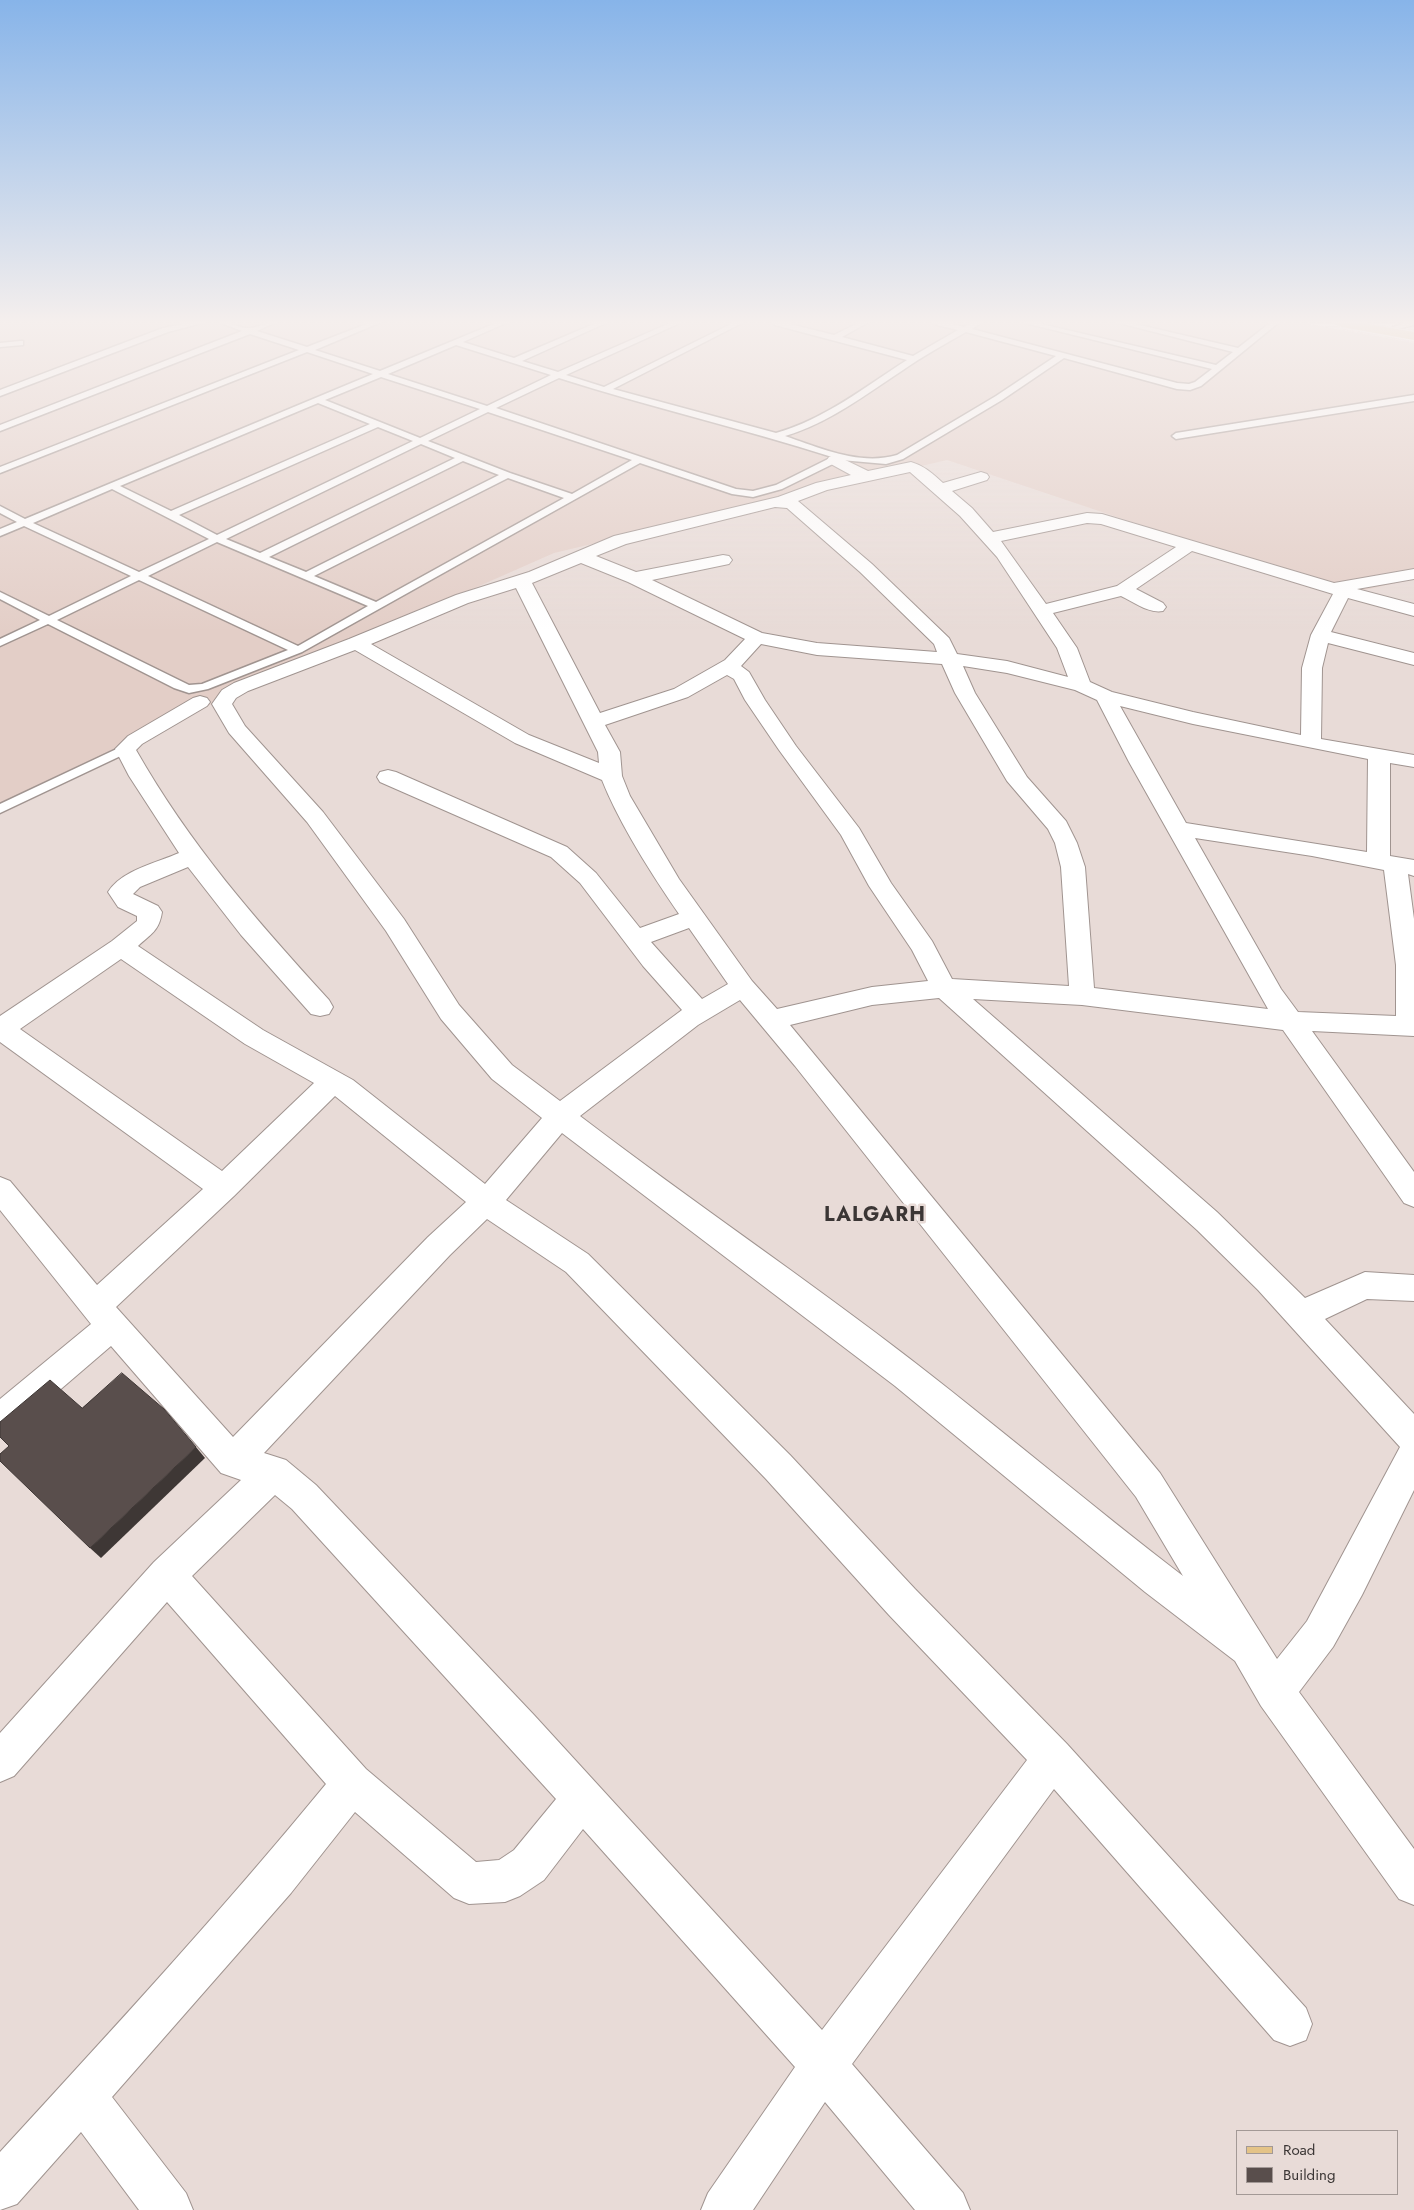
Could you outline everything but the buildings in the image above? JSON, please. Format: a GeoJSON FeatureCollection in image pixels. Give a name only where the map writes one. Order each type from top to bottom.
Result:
{"type":"FeatureCollection","features":[{"type":"Feature","properties":{"kind":"street"},"geometry":{"type":"LineString","coordinates":[[838,459],[866,477]]}},
{"type":"Feature","properties":{"kind":"street"},"geometry":{"type":"LineString","coordinates":[[1082,686],[1067,648],[1003,554],[966,512],[916,463],[911,467],[774,498],[620,540],[522,581],[462,599],[356,644],[241,687],[229,694],[222,704],[236,729],[315,817],[355,869],[395,925],[450,1012],[502,1072],[906,1375],[1246,1647]]}},
{"type":"Feature","properties":{"kind":"street"},"geometry":{"type":"LineString","coordinates":[[941,489],[981,477]]}},
{"type":"Feature","properties":{"kind":"street"},"geometry":{"type":"LineString","coordinates":[[774,498],[791,503],[894,595],[942,642],[952,660],[965,693],[1018,781],[1058,826],[1066,843],[1072,867],[1082,996]]}},
{"type":"Feature","properties":{"kind":"street"},"geometry":{"type":"LineString","coordinates":[[988,538],[1094,517],[1338,590],[1414,610]]}},
{"type":"Feature","properties":{"kind":"street"},"geometry":{"type":"LineString","coordinates":[[1040,611],[1123,590],[1190,545]]}},
{"type":"Feature","properties":{"kind":"street"},"geometry":{"type":"LineString","coordinates":[[580,556],[634,578],[757,638],[817,649],[952,660],[1007,667],[1082,686],[1105,696],[1192,718],[1311,743],[1414,761]]}},
{"type":"Feature","properties":{"kind":"street"},"geometry":{"type":"LineString","coordinates":[[634,578],[723,560]]}},
{"type":"Feature","properties":{"kind":"street"},"geometry":{"type":"LineString","coordinates":[[1338,590],[1413,575]]}},
{"type":"Feature","properties":{"kind":"street"},"geometry":{"type":"LineString","coordinates":[[522,581],[609,752],[611,776],[619,796],[670,882],[743,987],[1044,1354],[1148,1485],[1275,1692],[1414,1884]]}},
{"type":"Feature","properties":{"kind":"street"},"geometry":{"type":"LineString","coordinates":[[1123,590],[1157,607]]}},
{"type":"Feature","properties":{"kind":"street"},"geometry":{"type":"LineString","coordinates":[[1311,743],[1312,668],[1320,635],[1338,590]]}},
{"type":"Feature","properties":{"kind":"street"},"geometry":{"type":"LineString","coordinates":[[1320,635],[1414,659]]}},
{"type":"Feature","properties":{"kind":"street"},"geometry":{"type":"LineString","coordinates":[[594,722],[681,694],[727,666],[757,638]]}},
{"type":"Feature","properties":{"kind":"street"},"geometry":{"type":"LineString","coordinates":[[356,644],[522,739],[611,776]]}},
{"type":"Feature","properties":{"kind":"street"},"geometry":{"type":"LineString","coordinates":[[727,666],[742,676],[754,700],[851,833],[881,886],[923,946],[944,988],[1207,1221],[1269,1280],[1414,1438]]}},
{"type":"Feature","properties":{"kind":"street"},"geometry":{"type":"LineString","coordinates":[[1105,696],[1140,762],[1272,995],[1290,1021],[1402,1163],[1414,1195]]}},
{"type":"Feature","properties":{"kind":"street"},"geometry":{"type":"LineString","coordinates":[[200,702],[135,740],[125,749],[140,776],[192,856],[250,929],[320,1007]]}},
{"type":"Feature","properties":{"kind":"street"},"geometry":{"type":"LineString","coordinates":[[771,1020],[872,996],[944,988],[1082,996],[1290,1021],[1412,1026],[1408,965],[1396,865],[1379,754]]}},
{"type":"Feature","properties":{"kind":"street"},"geometry":{"type":"LineString","coordinates":[[388,776],[559,852],[588,878],[699,1012]]}},
{"type":"Feature","properties":{"kind":"street"},"geometry":{"type":"LineString","coordinates":[[1179,829],[1396,865]]}},
{"type":"Feature","properties":{"kind":"street"},"geometry":{"type":"LineString","coordinates":[[192,856],[132,882],[120,892],[126,901],[150,912],[148,924],[121,947],[1,1029],[224,1188]]}},
{"type":"Feature","properties":{"kind":"street"},"geometry":{"type":"LineString","coordinates":[[636,938],[694,917]]}},
{"type":"Feature","properties":{"kind":"street"},"geometry":{"type":"LineString","coordinates":[[121,947],[254,1037],[343,1087],[486,1202],[577,1263],[778,1467],[902,1602],[1053,1758],[1290,2024]]}},
{"type":"Feature","properties":{"kind":"street"},"geometry":{"type":"LineString","coordinates":[[233,1461],[439,1246],[486,1202],[560,1117],[699,1012],[743,987]]}},
{"type":"Feature","properties":{"kind":"street"},"geometry":{"type":"LineString","coordinates":[[0,1420],[103,1316],[224,1188],[333,1081]]}},
{"type":"Feature","properties":{"kind":"street"},"geometry":{"type":"LineString","coordinates":[[3,1199],[103,1316],[233,1461],[274,1472],[311,1505],[582,1798],[823,2065],[946,2210]]}},
{"type":"Feature","properties":{"kind":"street"},"geometry":{"type":"LineString","coordinates":[[1302,1315],[1365,1285],[1414,1288]]}},
{"type":"Feature","properties":{"kind":"street"},"geometry":{"type":"LineString","coordinates":[[1275,1692],[1320,1634],[1350,1582],[1414,1454]]}},
{"type":"Feature","properties":{"kind":"street"},"geometry":{"type":"LineString","coordinates":[[0,1762],[167,1575],[274,1472]]}},
{"type":"Feature","properties":{"kind":"street"},"geometry":{"type":"LineString","coordinates":[[167,1575],[352,1783],[469,1883],[505,1881],[529,1865],[582,1798]]}},
{"type":"Feature","properties":{"kind":"street"},"geometry":{"type":"LineString","coordinates":[[725,2210],[823,2065],[1053,1758]]}},
{"type":"Feature","properties":{"kind":"street"},"geometry":{"type":"LineString","coordinates":[[0,2186],[191,1976],[276,1878],[352,1783]]}},
{"type":"Feature","properties":{"kind":"street"},"geometry":{"type":"LineString","coordinates":[[82,2096],[169,2210]]}},
{"type":"Feature","properties":{"kind":"lane"},"geometry":{"type":"LineString","coordinates":[[0,470],[111,426]]}},
{"type":"Feature","properties":{"kind":"lane"},"geometry":{"type":"LineString","coordinates":[[0,533],[255,426]]}},
{"type":"Feature","properties":{"kind":"lane"},"geometry":{"type":"LineString","coordinates":[[170,515],[373,426]]}},
{"type":"Feature","properties":{"kind":"lane"},"geometry":{"type":"LineString","coordinates":[[384,426],[508,475],[572,497]]}},
{"type":"Feature","properties":{"kind":"lane"},"geometry":{"type":"LineString","coordinates":[[0,643],[452,426]]}},
{"type":"Feature","properties":{"kind":"lane"},"geometry":{"type":"LineString","coordinates":[[541,426],[735,492],[774,498],[779,487],[838,459]]}},
{"type":"Feature","properties":{"kind":"lane"},"geometry":{"type":"LineString","coordinates":[[739,426],[776,436],[838,459],[878,461],[900,457],[952,426]]}},
{"type":"Feature","properties":{"kind":"lane"},"geometry":{"type":"LineString","coordinates":[[776,436],[790,433],[804,426]]}},
{"type":"Feature","properties":{"kind":"lane"},"geometry":{"type":"LineString","coordinates":[[1176,436],[1238,426]]}},
{"type":"Feature","properties":{"kind":"lane"},"geometry":{"type":"LineString","coordinates":[[260,556],[462,456]]}},
{"type":"Feature","properties":{"kind":"lane"},"geometry":{"type":"LineString","coordinates":[[0,595],[178,686],[189,689],[204,687],[298,650],[639,460]]}},
{"type":"Feature","properties":{"kind":"lane"},"geometry":{"type":"LineString","coordinates":[[306,576],[508,475]]}},
{"type":"Feature","properties":{"kind":"lane"},"geometry":{"type":"LineString","coordinates":[[113,486],[218,538],[377,606]]}},
{"type":"Feature","properties":{"kind":"lane"},"geometry":{"type":"LineString","coordinates":[[0,509],[298,650]]}},
{"type":"Feature","properties":{"kind":"lane"},"geometry":{"type":"LineString","coordinates":[[0,809],[125,749]]}},
{"type":"Feature","properties":{"kind":"shaded area"},"geometry":{"type":"Polygon","coordinates":[[[0,426],[1414,426],[1414,579],[1346,594],[947,460],[554,553],[203,708],[0,809],[0,426]]]}},
{"type":"Feature","properties":{"kind":"district","name":"LALGARH"},"geometry":{"type":"Point","coordinates":[875,1216]}}]}
